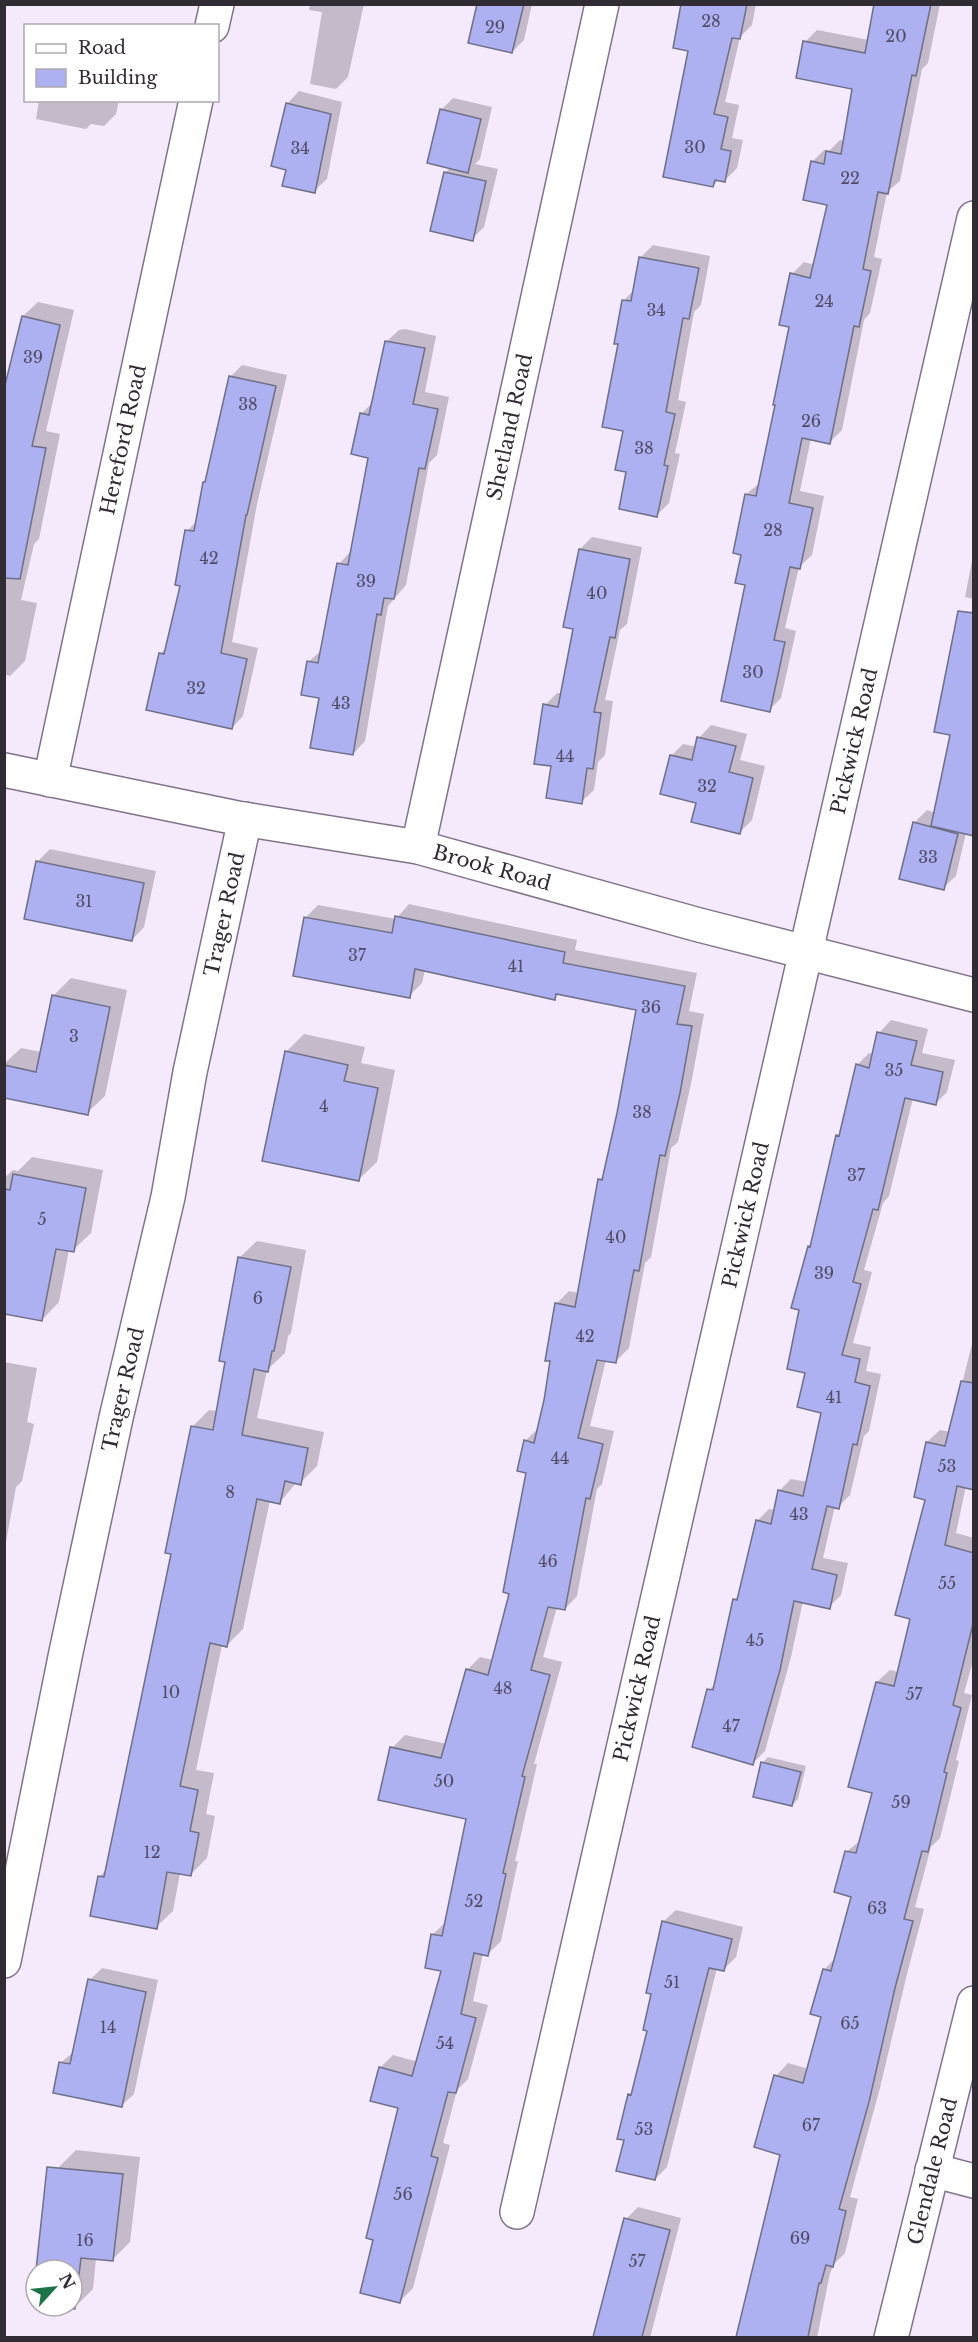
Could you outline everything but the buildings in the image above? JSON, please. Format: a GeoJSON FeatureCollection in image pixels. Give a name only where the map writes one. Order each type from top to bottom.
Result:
{"type":"FeatureCollection","features":[{"type":"Feature","properties":{"kind":"street"},"geometry":{"type":"LineString","coordinates":[[212,24],[217,4]]}},
{"type":"Feature","properties":{"kind":"street","name":"Shetland Road"},"geometry":{"type":"LineString","coordinates":[[418,847],[602,4]]}},
{"type":"Feature","properties":{"kind":"street","name":"Hereford Road"},"geometry":{"type":"LineString","coordinates":[[50,780],[196,102]]}},
{"type":"Feature","properties":{"kind":"street","name":"Pickwick Road"},"geometry":{"type":"LineString","coordinates":[[518,2212],[974,219]]}},
{"type":"Feature","properties":{"kind":"street","name":"Brook Road"},"geometry":{"type":"LineString","coordinates":[[4,770],[245,819],[418,847],[699,925],[974,995]]}},
{"type":"Feature","properties":{"kind":"street","name":"Trager Road"},"geometry":{"type":"LineString","coordinates":[[4,1960],[66,1652],[116,1418],[168,1197],[190,1072],[245,819]]}},
{"type":"Feature","properties":{"kind":"street","name":"Glendale Road"},"geometry":{"type":"LineString","coordinates":[[891,2337],[974,2003]]}},
{"type":"Feature","properties":{"kind":"street"},"geometry":{"type":"LineString","coordinates":[[932,2170],[974,2181]]}}]}
